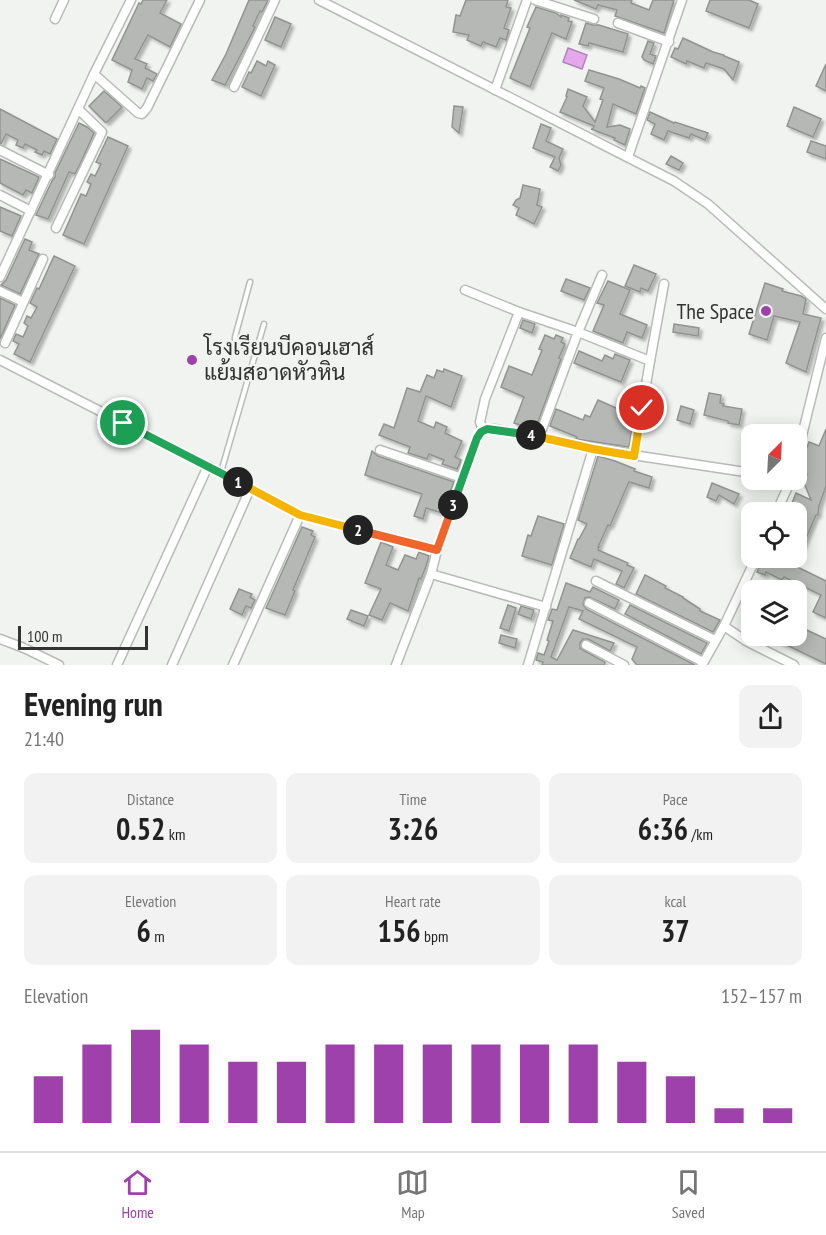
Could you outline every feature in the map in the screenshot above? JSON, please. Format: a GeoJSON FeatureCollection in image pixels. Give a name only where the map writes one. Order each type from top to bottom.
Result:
{"type":"FeatureCollection","features":[{"type":"Feature","properties":{"kind":"street"},"geometry":{"type":"LineString","coordinates":[[55,19],[64,0]]}},
{"type":"Feature","properties":{"kind":"street"},"geometry":{"type":"LineString","coordinates":[[0,278],[94,74],[131,0]]}},
{"type":"Feature","properties":{"kind":"street"},"geometry":{"type":"LineString","coordinates":[[94,74],[142,114],[200,0]]}},
{"type":"Feature","properties":{"kind":"street"},"geometry":{"type":"LineString","coordinates":[[234,87],[275,0]]}},
{"type":"Feature","properties":{"kind":"street"},"geometry":{"type":"LineString","coordinates":[[319,0],[674,182],[708,204],[826,309]]}},
{"type":"Feature","properties":{"kind":"street"},"geometry":{"type":"LineString","coordinates":[[495,90],[527,0]]}},
{"type":"Feature","properties":{"kind":"street"},"geometry":{"type":"LineString","coordinates":[[535,0],[594,19]]}},
{"type":"Feature","properties":{"kind":"street"},"geometry":{"type":"LineString","coordinates":[[628,157],[682,0]]}},
{"type":"Feature","properties":{"kind":"street"},"geometry":{"type":"LineString","coordinates":[[618,23],[669,42]]}},
{"type":"Feature","properties":{"kind":"street"},"geometry":{"type":"LineString","coordinates":[[56,228],[102,132],[78,109]]}},
{"type":"Feature","properties":{"kind":"street"},"geometry":{"type":"LineString","coordinates":[[0,150],[49,175]]}},
{"type":"Feature","properties":{"kind":"street"},"geometry":{"type":"LineString","coordinates":[[0,195],[31,211]]}},
{"type":"Feature","properties":{"kind":"street"},"geometry":{"type":"LineString","coordinates":[[5,343],[43,259]]}},
{"type":"Feature","properties":{"kind":"street"},"geometry":{"type":"LineString","coordinates":[[539,436],[602,275]]}},
{"type":"Feature","properties":{"kind":"street"},"geometry":{"type":"LineString","coordinates":[[634,456],[664,284]]}},
{"type":"Feature","properties":{"kind":"street"},"geometry":{"type":"LineString","coordinates":[[465,290],[650,361]]}},
{"type":"Feature","properties":{"kind":"street"},"geometry":{"type":"LineString","coordinates":[[0,291],[23,302]]}},
{"type":"Feature","properties":{"kind":"street"},"geometry":{"type":"LineString","coordinates":[[483,430],[480,422],[486,399],[519,312]]}},
{"type":"Feature","properties":{"kind":"street"},"geometry":{"type":"LineString","coordinates":[[805,424],[826,338]]}},
{"type":"Feature","properties":{"kind":"street"},"geometry":{"type":"LineString","coordinates":[[0,360],[300,515],[437,550]]}},
{"type":"Feature","properties":{"kind":"street"},"geometry":{"type":"LineString","coordinates":[[396,665],[431,574],[462,478],[477,438],[483,430],[494,429],[539,436],[593,449],[741,471]]}},
{"type":"Feature","properties":{"kind":"street"},"geometry":{"type":"LineString","coordinates":[[528,665],[593,449]]}},
{"type":"Feature","properties":{"kind":"street"},"geometry":{"type":"LineString","coordinates":[[380,450],[462,478]]}},
{"type":"Feature","properties":{"kind":"street"},"geometry":{"type":"LineString","coordinates":[[117,665],[208,466]]}},
{"type":"Feature","properties":{"kind":"street"},"geometry":{"type":"LineString","coordinates":[[172,665],[250,489]]}},
{"type":"Feature","properties":{"kind":"street"},"geometry":{"type":"LineString","coordinates":[[232,665],[300,515]]}},
{"type":"Feature","properties":{"kind":"street"},"geometry":{"type":"LineString","coordinates":[[589,603],[702,663],[724,626],[751,568]]}},
{"type":"Feature","properties":{"kind":"street"},"geometry":{"type":"LineString","coordinates":[[431,574],[546,607]]}},
{"type":"Feature","properties":{"kind":"street"},"geometry":{"type":"LineString","coordinates":[[596,581],[715,640]]}},
{"type":"Feature","properties":{"kind":"street"},"geometry":{"type":"LineString","coordinates":[[724,626],[746,641],[794,665]]}},
{"type":"Feature","properties":{"kind":"street"},"geometry":{"type":"LineString","coordinates":[[0,639],[59,665]]}},
{"type":"Feature","properties":{"kind":"street"},"geometry":{"type":"LineString","coordinates":[[586,645],[624,665]]}},
{"type":"Feature","properties":{"kind":"lane"},"geometry":{"type":"LineString","coordinates":[[250,282],[235,341],[256,353]]}},
{"type":"Feature","properties":{"kind":"lane"},"geometry":{"type":"LineString","coordinates":[[221,473],[264,324]]}},
{"type":"Feature","properties":{"kind":"shaded area"},"geometry":{"type":"Polygon","coordinates":[[[568,48],[587,55],[582,69],[563,62],[568,48]]]}},
{"type":"Feature","properties":{"kind":"building"},"geometry":{"type":"Polygon","coordinates":[[[143,0],[167,0],[160,13],[181,24],[170,47],[148,35],[135,59],[147,64],[145,68],[157,74],[153,81],[147,78],[142,89],[128,82],[132,70],[112,60],[139,3],[141,4],[143,0]]]}},
{"type":"Feature","properties":{"kind":"building"},"geometry":{"type":"Polygon","coordinates":[[[249,0],[268,0],[262,12],[260,11],[253,26],[255,27],[225,85],[212,80],[249,0]]]}},
{"type":"Feature","properties":{"kind":"building"},"geometry":{"type":"Polygon","coordinates":[[[466,0],[508,0],[506,7],[511,8],[504,28],[509,30],[506,40],[500,38],[496,47],[483,42],[481,46],[467,40],[469,35],[453,32],[456,15],[460,16],[466,0]]]}},
{"type":"Feature","properties":{"kind":"building"},"geometry":{"type":"Polygon","coordinates":[[[574,0],[632,0],[631,3],[649,10],[653,0],[674,0],[664,33],[615,16],[617,10],[598,5],[596,9],[574,0]]]}},
{"type":"Feature","properties":{"kind":"building"},"geometry":{"type":"Polygon","coordinates":[[[710,0],[749,0],[758,4],[749,28],[706,11],[710,0]]]}},
{"type":"Feature","properties":{"kind":"building"},"geometry":{"type":"Polygon","coordinates":[[[536,7],[569,18],[568,21],[572,22],[566,39],[552,33],[530,87],[510,78],[536,7]]]}},
{"type":"Feature","properties":{"kind":"building"},"geometry":{"type":"Polygon","coordinates":[[[275,17],[291,24],[281,47],[265,40],[275,17]]]}},
{"type":"Feature","properties":{"kind":"building"},"geometry":{"type":"Polygon","coordinates":[[[586,23],[628,34],[623,52],[589,43],[588,46],[579,44],[586,23]]]}},
{"type":"Feature","properties":{"kind":"building"},"geometry":{"type":"Polygon","coordinates":[[[683,38],[739,62],[733,80],[724,69],[706,63],[704,68],[687,61],[686,64],[671,57],[683,38]]]}},
{"type":"Feature","properties":{"kind":"building"},"geometry":{"type":"Polygon","coordinates":[[[648,41],[654,43],[650,54],[656,56],[653,64],[642,57],[648,41]]]}},
{"type":"Feature","properties":{"kind":"building"},"geometry":{"type":"Polygon","coordinates":[[[257,61],[266,66],[268,61],[275,65],[261,96],[242,87],[257,61]]]}},
{"type":"Feature","properties":{"kind":"building"},"geometry":{"type":"Polygon","coordinates":[[[826,64],[826,91],[816,86],[826,64]]]}},
{"type":"Feature","properties":{"kind":"building"},"geometry":{"type":"Polygon","coordinates":[[[589,70],[645,88],[636,114],[613,104],[607,127],[620,125],[630,129],[625,145],[614,140],[615,138],[591,129],[594,126],[560,112],[568,89],[587,97],[583,106],[595,122],[603,100],[600,99],[604,88],[585,81],[589,70]]]}},
{"type":"Feature","properties":{"kind":"building"},"geometry":{"type":"Polygon","coordinates":[[[104,91],[122,107],[107,122],[89,106],[104,91]]]}},
{"type":"Feature","properties":{"kind":"building"},"geometry":{"type":"Polygon","coordinates":[[[454,106],[463,107],[459,133],[452,127],[454,106]]]}},
{"type":"Feature","properties":{"kind":"building"},"geometry":{"type":"Polygon","coordinates":[[[794,107],[821,119],[813,137],[787,126],[794,107]]]}},
{"type":"Feature","properties":{"kind":"building"},"geometry":{"type":"Polygon","coordinates":[[[0,109],[57,139],[50,154],[44,151],[42,155],[25,144],[23,148],[16,145],[18,140],[6,134],[0,144],[0,109]]]}},
{"type":"Feature","properties":{"kind":"building"},"geometry":{"type":"Polygon","coordinates":[[[650,112],[674,123],[708,133],[705,140],[691,134],[689,138],[668,131],[664,140],[651,134],[655,124],[647,120],[650,112]]]}},
{"type":"Feature","properties":{"kind":"building"},"geometry":{"type":"Polygon","coordinates":[[[79,123],[94,133],[82,160],[75,174],[69,172],[48,219],[36,215],[55,177],[79,123]]]}},
{"type":"Feature","properties":{"kind":"building"},"geometry":{"type":"Polygon","coordinates":[[[541,124],[551,128],[546,141],[563,149],[559,158],[561,165],[558,171],[550,167],[555,157],[533,148],[541,124]]]}},
{"type":"Feature","properties":{"kind":"building"},"geometry":{"type":"Polygon","coordinates":[[[108,137],[128,146],[84,244],[63,235],[81,194],[86,196],[91,184],[87,182],[91,174],[95,176],[101,164],[96,162],[108,137]]]}},
{"type":"Feature","properties":{"kind":"building"},"geometry":{"type":"Polygon","coordinates":[[[811,141],[826,146],[826,159],[807,152],[811,141]]]}},
{"type":"Feature","properties":{"kind":"building"},"geometry":{"type":"Polygon","coordinates":[[[671,156],[683,163],[679,170],[666,164],[671,156]]]}},
{"type":"Feature","properties":{"kind":"building"},"geometry":{"type":"Polygon","coordinates":[[[0,159],[39,177],[32,193],[26,190],[23,195],[0,183],[0,159]]]}},
{"type":"Feature","properties":{"kind":"building"},"geometry":{"type":"Polygon","coordinates":[[[523,185],[540,189],[537,205],[542,207],[534,224],[516,215],[519,208],[513,205],[520,198],[523,185]]]}},
{"type":"Feature","properties":{"kind":"building"},"geometry":{"type":"Polygon","coordinates":[[[0,207],[21,216],[12,236],[0,231],[0,207]]]}},
{"type":"Feature","properties":{"kind":"building"},"geometry":{"type":"Polygon","coordinates":[[[25,239],[32,242],[29,250],[39,254],[20,294],[1,285],[6,280],[25,239]]]}},
{"type":"Feature","properties":{"kind":"building"},"geometry":{"type":"Polygon","coordinates":[[[54,256],[75,266],[30,362],[14,354],[19,344],[13,341],[16,334],[23,337],[28,326],[24,323],[27,316],[31,318],[37,307],[30,303],[54,256]]]}},
{"type":"Feature","properties":{"kind":"building"},"geometry":{"type":"Polygon","coordinates":[[[634,265],[656,274],[648,291],[641,288],[640,292],[625,286],[634,265]]]}},
{"type":"Feature","properties":{"kind":"building"},"geometry":{"type":"Polygon","coordinates":[[[566,279],[590,288],[584,300],[561,291],[566,279]]]}},
{"type":"Feature","properties":{"kind":"building"},"geometry":{"type":"Polygon","coordinates":[[[608,281],[630,290],[620,314],[647,325],[642,338],[627,332],[623,343],[593,331],[604,305],[597,303],[608,281]]]}},
{"type":"Feature","properties":{"kind":"building"},"geometry":{"type":"Polygon","coordinates":[[[765,283],[806,299],[803,314],[821,318],[806,372],[786,363],[800,322],[774,316],[767,340],[749,334],[765,283]]]}},
{"type":"Feature","properties":{"kind":"building"},"geometry":{"type":"Polygon","coordinates":[[[0,298],[15,305],[0,339],[0,298]]]}},
{"type":"Feature","properties":{"kind":"building"},"geometry":{"type":"Polygon","coordinates":[[[523,320],[535,324],[532,333],[520,328],[523,320]]]}},
{"type":"Feature","properties":{"kind":"building"},"geometry":{"type":"Polygon","coordinates":[[[674,324],[699,328],[698,336],[673,332],[674,324]]]}},
{"type":"Feature","properties":{"kind":"building"},"geometry":{"type":"Polygon","coordinates":[[[545,335],[554,339],[556,335],[563,338],[561,342],[565,344],[535,430],[514,423],[524,397],[501,387],[509,366],[532,375],[545,335]]]}},
{"type":"Feature","properties":{"kind":"building"},"geometry":{"type":"Polygon","coordinates":[[[579,351],[602,361],[605,355],[613,359],[615,354],[630,360],[621,382],[574,363],[579,351]]]}},
{"type":"Feature","properties":{"kind":"building"},"geometry":{"type":"Polygon","coordinates":[[[444,369],[462,376],[451,407],[426,396],[418,421],[434,428],[436,422],[447,427],[445,433],[462,441],[455,457],[461,460],[457,469],[442,464],[444,460],[429,454],[427,459],[408,453],[410,447],[379,435],[384,424],[394,428],[407,388],[420,392],[427,375],[434,378],[437,370],[443,372],[444,369]]]}},
{"type":"Feature","properties":{"kind":"building"},"geometry":{"type":"Polygon","coordinates":[[[709,393],[721,395],[720,403],[724,404],[723,406],[742,409],[739,425],[704,415],[709,393]]]}},
{"type":"Feature","properties":{"kind":"building"},"geometry":{"type":"Polygon","coordinates":[[[598,400],[634,416],[629,447],[576,439],[577,437],[550,426],[556,409],[583,420],[585,415],[590,417],[598,400]]]}},
{"type":"Feature","properties":{"kind":"building"},"geometry":{"type":"Polygon","coordinates":[[[681,406],[694,410],[690,424],[677,420],[681,406]]]}},
{"type":"Feature","properties":{"kind":"building"},"geometry":{"type":"Polygon","coordinates":[[[826,429],[826,486],[818,515],[807,536],[807,502],[792,502],[796,493],[811,500],[807,490],[807,447],[809,442],[819,446],[826,429]]]}},
{"type":"Feature","properties":{"kind":"building"},"geometry":{"type":"Polygon","coordinates":[[[372,451],[378,456],[454,482],[442,513],[426,508],[423,519],[414,516],[422,494],[365,475],[372,451]]]}},
{"type":"Feature","properties":{"kind":"building"},"geometry":{"type":"Polygon","coordinates":[[[598,456],[652,477],[649,488],[629,482],[598,547],[598,550],[634,568],[624,588],[616,584],[622,571],[594,559],[591,567],[570,558],[587,524],[578,520],[598,456]]]}},
{"type":"Feature","properties":{"kind":"building"},"geometry":{"type":"Polygon","coordinates":[[[712,483],[739,494],[734,504],[719,495],[716,501],[707,497],[712,483]]]}},
{"type":"Feature","properties":{"kind":"building"},"geometry":{"type":"Polygon","coordinates":[[[538,516],[564,524],[552,565],[522,556],[528,535],[531,536],[538,516]]]}},
{"type":"Feature","properties":{"kind":"building"},"geometry":{"type":"Polygon","coordinates":[[[302,527],[313,531],[311,535],[315,537],[285,615],[266,608],[302,527]]]}},
{"type":"Feature","properties":{"kind":"building"},"geometry":{"type":"Polygon","coordinates":[[[381,542],[393,547],[386,565],[398,570],[405,555],[416,559],[419,552],[429,556],[408,611],[390,603],[382,620],[369,615],[381,589],[365,583],[381,542]]]}},
{"type":"Feature","properties":{"kind":"building"},"geometry":{"type":"Polygon","coordinates":[[[759,568],[799,568],[826,581],[826,618],[813,612],[821,595],[807,588],[807,580],[790,580],[784,577],[782,580],[766,572],[765,575],[757,572],[759,568]]]}},
{"type":"Feature","properties":{"kind":"building"},"geometry":{"type":"Polygon","coordinates":[[[645,575],[683,597],[700,611],[720,620],[713,632],[636,594],[645,575]]]}},
{"type":"Feature","properties":{"kind":"building"},"geometry":{"type":"Polygon","coordinates":[[[566,583],[590,592],[593,587],[619,600],[615,609],[589,597],[585,598],[583,604],[586,609],[695,665],[637,665],[632,659],[637,647],[579,619],[583,611],[569,607],[551,657],[557,660],[573,630],[614,643],[610,651],[588,639],[583,639],[580,643],[580,648],[605,662],[604,665],[542,665],[543,662],[536,660],[538,653],[544,655],[553,621],[548,620],[552,609],[557,610],[566,583]]]}},
{"type":"Feature","properties":{"kind":"building"},"geometry":{"type":"Polygon","coordinates":[[[239,589],[252,594],[250,597],[255,600],[251,608],[246,606],[242,615],[230,609],[239,589]]]}},
{"type":"Feature","properties":{"kind":"building"},"geometry":{"type":"Polygon","coordinates":[[[508,605],[516,608],[509,631],[500,628],[508,605]]]}},
{"type":"Feature","properties":{"kind":"building"},"geometry":{"type":"Polygon","coordinates":[[[630,605],[707,643],[701,654],[625,614],[630,605]]]}},
{"type":"Feature","properties":{"kind":"building"},"geometry":{"type":"Polygon","coordinates":[[[521,606],[534,610],[531,619],[518,614],[521,606]]]}},
{"type":"Feature","properties":{"kind":"building"},"geometry":{"type":"Polygon","coordinates":[[[351,610],[368,616],[364,626],[347,619],[351,610]]]}},
{"type":"Feature","properties":{"kind":"building"},"geometry":{"type":"Polygon","coordinates":[[[807,630],[826,639],[826,664],[789,646],[807,646],[807,630]]]}},
{"type":"Feature","properties":{"kind":"building"},"geometry":{"type":"Polygon","coordinates":[[[501,635],[517,639],[515,648],[499,643],[501,635]]]}},
{"type":"Feature","properties":{"kind":"place","name":"The Space"},"geometry":{"type":"Point","coordinates":[766,311]}},
{"type":"Feature","properties":{"kind":"place","name":"โรงเรียนบีคอนเฮาส์ แย้มสอาดหัวหิน"},"geometry":{"type":"Point","coordinates":[192,360]}},
{"type":"Feature","properties":{"kind":"route"},"geometry":{"type":"LineString","coordinates":[[123,423],[300,515],[437,550],[477,438],[483,430],[494,429],[539,436],[634,456],[642,408]]}}]}
